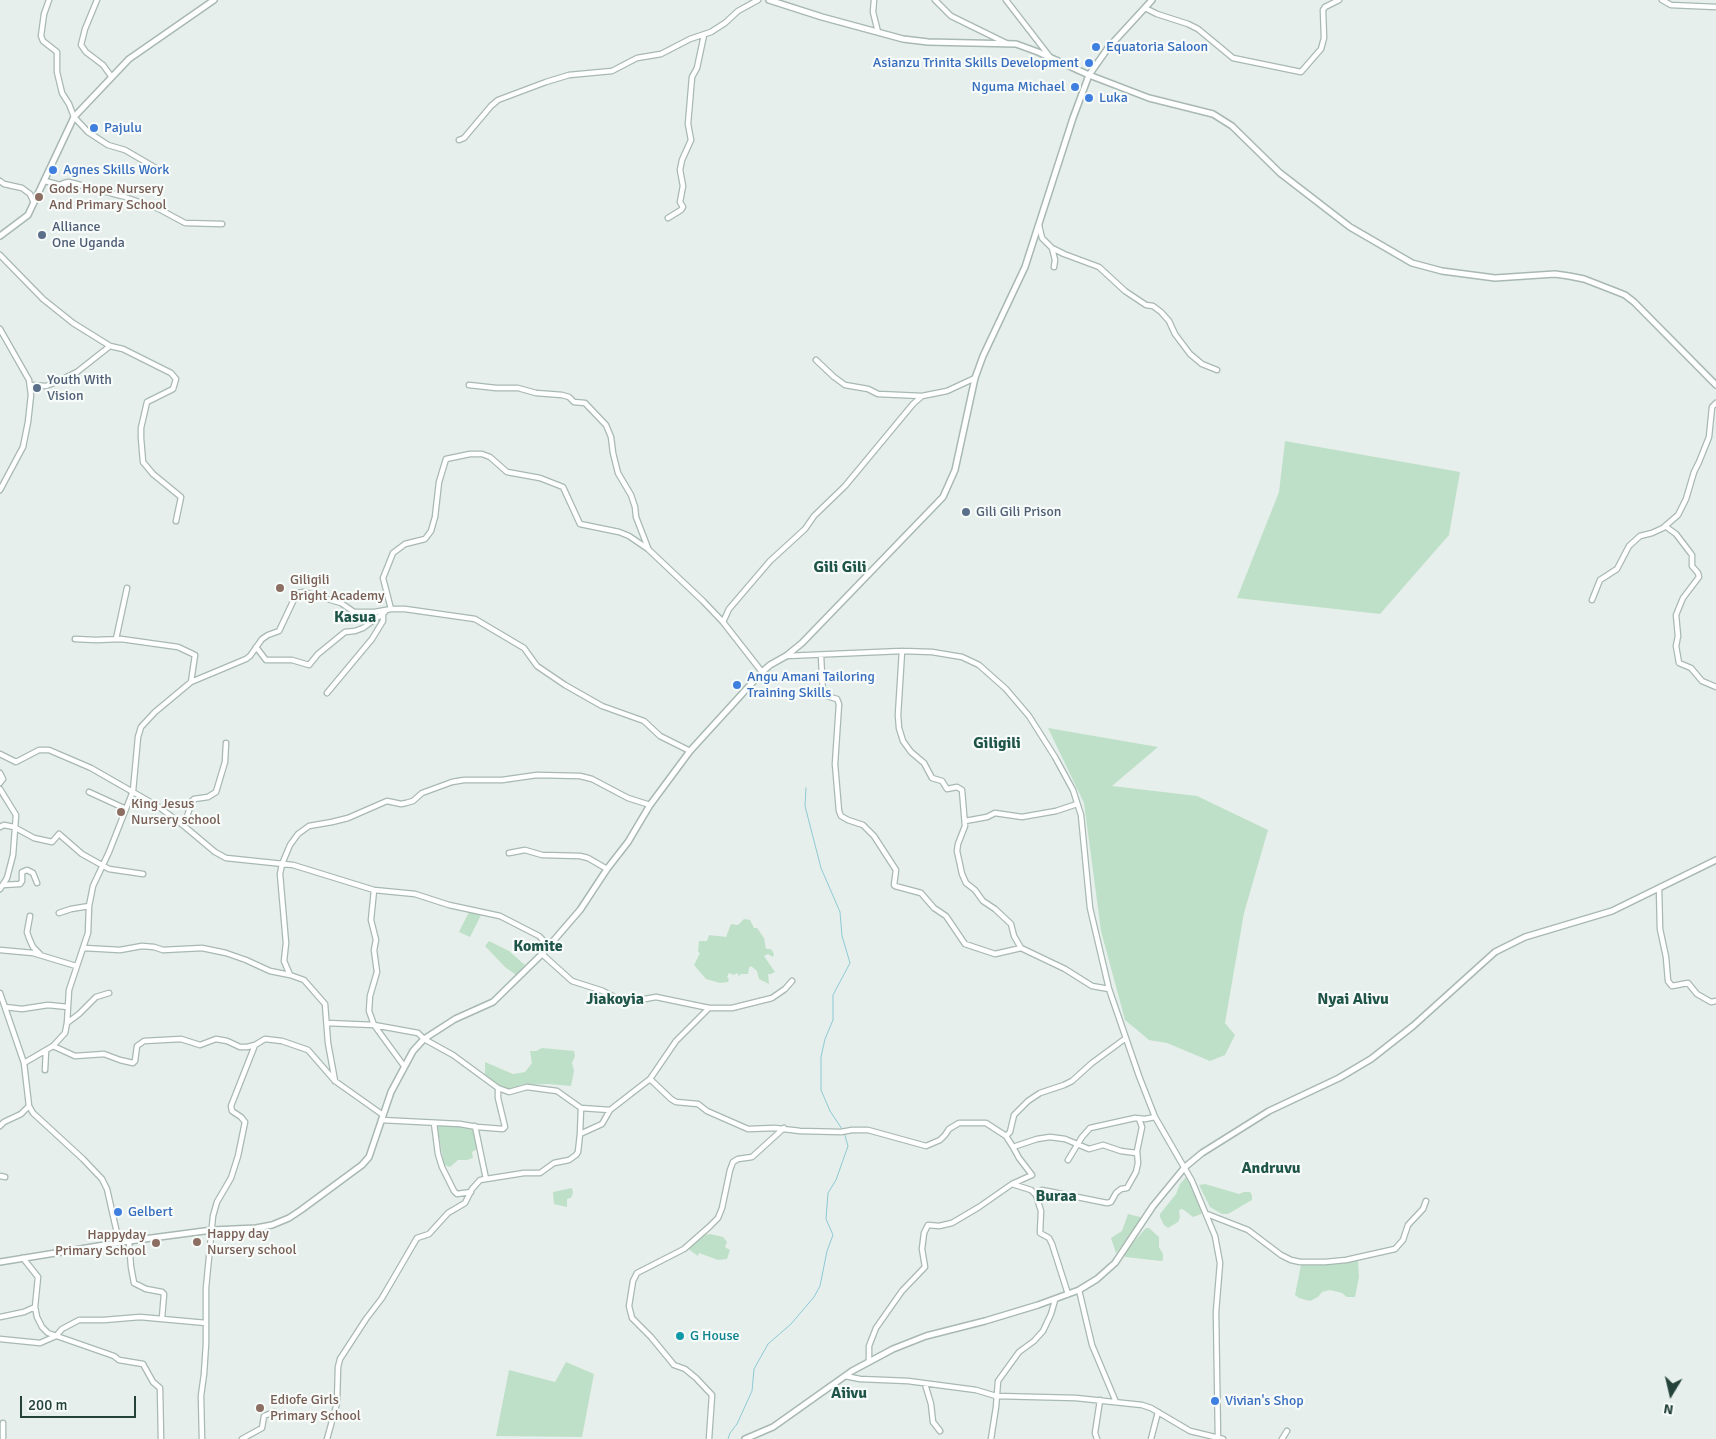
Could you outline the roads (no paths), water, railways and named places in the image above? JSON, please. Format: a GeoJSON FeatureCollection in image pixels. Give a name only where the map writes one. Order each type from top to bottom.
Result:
{"type":"FeatureCollection","features":[{"type":"Feature","properties":{"kind":"street"},"geometry":{"type":"LineString","coordinates":[[49,0],[44,14],[41,36],[43,41],[57,52],[57,72],[62,93],[74,117],[88,132],[108,145],[125,150],[161,171]]}},
{"type":"Feature","properties":{"kind":"street"},"geometry":{"type":"LineString","coordinates":[[96,0],[80,46],[103,65],[112,76]]}},
{"type":"Feature","properties":{"kind":"street"},"geometry":{"type":"LineString","coordinates":[[0,236],[27,216],[74,117],[129,59],[214,0]]}},
{"type":"Feature","properties":{"kind":"street"},"geometry":{"type":"LineString","coordinates":[[459,140],[464,138],[498,100],[569,75],[612,71],[637,58],[661,54],[704,35],[725,23],[738,11],[758,0]]}},
{"type":"Feature","properties":{"kind":"street"},"geometry":{"type":"LineString","coordinates":[[774,0],[822,17],[902,39],[928,42],[1006,43],[1025,47],[1089,75],[1149,98],[1214,114],[1232,126],[1280,173],[1350,227],[1412,263],[1442,271],[1495,278],[1555,274],[1569,276],[1584,279],[1625,295],[1716,385]]}},
{"type":"Feature","properties":{"kind":"street"},"geometry":{"type":"LineString","coordinates":[[874,0],[873,12],[878,32]]}},
{"type":"Feature","properties":{"kind":"street"},"geometry":{"type":"LineString","coordinates":[[935,0],[952,16],[1006,43]]}},
{"type":"Feature","properties":{"kind":"street"},"geometry":{"type":"LineString","coordinates":[[1006,0],[1050,57]]}},
{"type":"Feature","properties":{"kind":"street"},"geometry":{"type":"LineString","coordinates":[[0,1262],[120,1242],[212,1230],[256,1228],[272,1225],[289,1218],[362,1165],[368,1157],[391,1092],[413,1051],[424,1038],[455,1019],[493,1002],[542,954],[580,910],[607,869],[628,842],[650,805],[690,751],[762,672],[786,656],[802,642],[943,498],[955,470],[975,378],[983,356],[1025,267],[1073,118],[1089,75],[1108,48],[1152,0]]}},
{"type":"Feature","properties":{"kind":"street"},"geometry":{"type":"LineString","coordinates":[[1145,8],[1198,29],[1233,58],[1302,72],[1321,49],[1324,38],[1323,10],[1338,0]]}},
{"type":"Feature","properties":{"kind":"street"},"geometry":{"type":"LineString","coordinates":[[1662,0],[1671,4],[1716,7]]}},
{"type":"Feature","properties":{"kind":"street"},"geometry":{"type":"LineString","coordinates":[[668,218],[683,207],[680,202],[683,186],[680,170],[685,151],[691,140],[688,124],[692,76],[697,68],[704,35]]}},
{"type":"Feature","properties":{"kind":"street"},"geometry":{"type":"LineString","coordinates":[[0,181],[4,184],[22,188],[30,194],[34,204]]}},
{"type":"Feature","properties":{"kind":"street"},"geometry":{"type":"LineString","coordinates":[[45,181],[60,186],[64,182],[68,182],[122,196],[159,209],[185,223],[222,224]]}},
{"type":"Feature","properties":{"kind":"street"},"geometry":{"type":"LineString","coordinates":[[1039,225],[1042,238],[1052,248],[1099,267],[1132,296],[1146,305],[1153,306],[1165,316],[1183,345],[1197,361],[1217,370]]}},
{"type":"Feature","properties":{"kind":"street"},"geometry":{"type":"LineString","coordinates":[[1052,248],[1055,260],[1054,266]]}},
{"type":"Feature","properties":{"kind":"street"},"geometry":{"type":"LineString","coordinates":[[0,255],[43,299],[73,323],[110,346],[122,349],[172,372],[176,379],[173,388],[148,402],[141,428],[141,438],[143,462],[153,474],[181,497],[176,521]]}},
{"type":"Feature","properties":{"kind":"street"},"geometry":{"type":"LineString","coordinates":[[0,329],[20,363],[30,386],[28,422],[24,443],[0,490]]}},
{"type":"Feature","properties":{"kind":"street"},"geometry":{"type":"LineString","coordinates":[[30,386],[46,386],[77,372],[110,346]]}},
{"type":"Feature","properties":{"kind":"street"},"geometry":{"type":"LineString","coordinates":[[816,360],[843,384],[868,389],[878,394],[922,396],[947,391],[975,378]]}},
{"type":"Feature","properties":{"kind":"street"},"geometry":{"type":"LineString","coordinates":[[469,385],[518,388],[536,393],[562,395],[569,397],[574,402],[585,403],[606,425],[612,438],[613,453],[618,473],[631,495],[636,517],[648,549]]}},
{"type":"Feature","properties":{"kind":"street"},"geometry":{"type":"LineString","coordinates":[[723,622],[729,609],[751,582],[844,486],[904,414],[922,396]]}},
{"type":"Feature","properties":{"kind":"street"},"geometry":{"type":"LineString","coordinates":[[1592,600],[1600,580],[1617,569],[1629,546],[1640,536],[1652,533],[1666,526],[1678,516],[1709,437],[1712,407],[1716,402]]}},
{"type":"Feature","properties":{"kind":"street"},"geometry":{"type":"LineString","coordinates":[[327,693],[372,639],[383,621],[387,611],[383,578],[393,553],[404,544],[425,539],[431,531],[435,517],[439,482],[446,459],[470,454],[486,455],[507,472],[540,478],[560,485],[566,490],[580,524],[629,536],[648,549],[723,622],[762,672]]}},
{"type":"Feature","properties":{"kind":"street"},"geometry":{"type":"LineString","coordinates":[[1666,526],[1676,534],[1692,555],[1692,566],[1699,577],[1683,598],[1676,615],[1678,636],[1676,646],[1679,663],[1691,668],[1702,681],[1716,686]]}},
{"type":"Feature","properties":{"kind":"street"},"geometry":{"type":"LineString","coordinates":[[116,639],[127,588]]}},
{"type":"Feature","properties":{"kind":"street"},"geometry":{"type":"LineString","coordinates":[[24,1063],[46,1051],[63,1037],[67,1023],[69,990],[89,928],[89,906],[93,886],[110,852],[133,791],[138,737],[141,727],[155,712],[191,682],[246,659],[262,640],[281,629],[294,598],[300,592],[340,603],[354,612],[436,613],[456,618],[475,619],[524,648],[537,666],[565,685],[602,706],[644,722],[660,736],[690,751]]}},
{"type":"Feature","properties":{"kind":"street"},"geometry":{"type":"LineString","coordinates":[[256,648],[266,660],[292,660],[309,665],[318,654],[345,632],[363,628],[387,611]]}},
{"type":"Feature","properties":{"kind":"street"},"geometry":{"type":"LineString","coordinates":[[74,639],[116,639],[168,645],[192,653],[195,657],[191,682]]}},
{"type":"Feature","properties":{"kind":"street"},"geometry":{"type":"LineString","coordinates":[[786,656],[902,652],[949,654],[962,657],[979,666],[1006,689],[1029,716],[1073,790],[1080,814],[1090,908],[1109,989],[1155,1117],[1185,1167],[1207,1214],[1215,1236],[1220,1263],[1216,1312],[1220,1439],[1190,1431],[1142,1405],[1076,1398],[996,1396],[976,1390],[845,1376]]}},
{"type":"Feature","properties":{"kind":"street"},"geometry":{"type":"LineString","coordinates":[[902,652],[898,709],[901,738],[911,752],[924,763],[932,778],[942,781],[947,789],[958,787],[962,790],[965,821],[964,832],[957,851],[966,883],[975,890],[986,904],[995,908],[1011,924],[1016,940],[1021,948],[1092,986],[1109,989]]}},
{"type":"Feature","properties":{"kind":"street"},"geometry":{"type":"LineString","coordinates":[[821,656],[823,696],[837,699],[839,704],[835,764],[838,806],[842,816],[868,828],[896,870],[894,885],[921,893],[934,908],[946,916],[965,944],[995,954],[1021,948]]}},
{"type":"Feature","properties":{"kind":"street"},"geometry":{"type":"LineString","coordinates":[[184,826],[192,801],[208,797],[216,792],[225,762],[226,744]]}},
{"type":"Feature","properties":{"kind":"street"},"geometry":{"type":"LineString","coordinates":[[0,754],[16,762],[39,750],[48,750],[92,768],[133,791],[184,826],[222,856],[306,868],[374,890],[415,894],[449,905],[500,916],[538,936],[549,946]]}},
{"type":"Feature","properties":{"kind":"street"},"geometry":{"type":"LineString","coordinates":[[0,773],[2,778],[0,783]]}},
{"type":"Feature","properties":{"kind":"street"},"geometry":{"type":"LineString","coordinates":[[290,975],[284,961],[286,943],[280,880],[282,864],[292,842],[309,826],[348,818],[387,801],[401,804],[413,801],[422,793],[452,782],[464,780],[502,780],[537,775],[592,778],[628,798],[650,805]]}},
{"type":"Feature","properties":{"kind":"street"},"geometry":{"type":"LineString","coordinates":[[0,789],[16,815],[13,854],[7,878],[2,887]]}},
{"type":"Feature","properties":{"kind":"street"},"geometry":{"type":"LineString","coordinates":[[89,792],[126,809]]}},
{"type":"Feature","properties":{"kind":"street"},"geometry":{"type":"LineString","coordinates":[[965,821],[987,817],[995,813],[1022,817],[1056,811],[1077,804]]}},
{"type":"Feature","properties":{"kind":"street"},"geometry":{"type":"LineString","coordinates":[[0,827],[4,825],[14,827],[34,838],[52,842],[60,834],[82,854],[102,866],[114,871],[143,874]]}},
{"type":"Feature","properties":{"kind":"street"},"geometry":{"type":"LineString","coordinates":[[509,854],[525,850],[542,855],[580,856],[588,858],[607,869]]}},
{"type":"Feature","properties":{"kind":"street"},"geometry":{"type":"LineString","coordinates":[[745,1439],[774,1427],[845,1376],[893,1349],[926,1336],[1055,1300],[1079,1290],[1097,1279],[1114,1263],[1153,1206],[1185,1167],[1202,1153],[1269,1112],[1339,1078],[1371,1059],[1413,1026],[1495,952],[1505,946],[1547,930],[1612,911],[1716,860]]}},
{"type":"Feature","properties":{"kind":"street"},"geometry":{"type":"LineString","coordinates":[[2,887],[20,884],[22,872],[27,870],[33,873],[37,883]]}},
{"type":"Feature","properties":{"kind":"street"},"geometry":{"type":"LineString","coordinates":[[1659,888],[1660,929],[1666,957],[1668,981],[1672,986],[1688,983],[1697,994],[1711,1002],[1716,1001]]}},
{"type":"Feature","properties":{"kind":"street"},"geometry":{"type":"LineString","coordinates":[[374,890],[370,920],[376,940],[374,950],[377,972],[369,1006],[374,1025],[404,1066]]}},
{"type":"Feature","properties":{"kind":"street"},"geometry":{"type":"LineString","coordinates":[[59,913],[89,906]]}},
{"type":"Feature","properties":{"kind":"street"},"geometry":{"type":"LineString","coordinates":[[30,916],[29,938],[33,947],[42,955]]}},
{"type":"Feature","properties":{"kind":"street"},"geometry":{"type":"LineString","coordinates":[[84,948],[120,950],[149,946],[163,950],[211,949],[246,960],[270,971],[304,980],[323,1000],[326,1009],[328,1043],[335,1081]]}},
{"type":"Feature","properties":{"kind":"street"},"geometry":{"type":"LineString","coordinates":[[0,950],[42,955],[76,966]]}},
{"type":"Feature","properties":{"kind":"street"},"geometry":{"type":"LineString","coordinates":[[542,954],[572,981],[609,993],[622,1001],[628,1002],[656,996],[709,1008],[732,1008],[762,1001],[782,992],[792,981]]}},
{"type":"Feature","properties":{"kind":"street"},"geometry":{"type":"LineString","coordinates":[[0,993],[24,1063],[29,1106],[33,1113],[102,1179],[107,1189],[120,1242]]}},
{"type":"Feature","properties":{"kind":"street"},"geometry":{"type":"LineString","coordinates":[[67,1023],[96,997],[109,993]]}},
{"type":"Feature","properties":{"kind":"street"},"geometry":{"type":"LineString","coordinates":[[4,1007],[22,1009],[48,1005],[68,1007]]}},
{"type":"Feature","properties":{"kind":"street"},"geometry":{"type":"LineString","coordinates":[[580,1134],[602,1124],[610,1110],[650,1079],[676,1041],[709,1008]]}},
{"type":"Feature","properties":{"kind":"street"},"geometry":{"type":"LineString","coordinates":[[327,1023],[374,1025],[418,1033],[453,1054],[498,1088],[509,1092],[527,1087],[557,1091],[581,1108],[610,1110]]}},
{"type":"Feature","properties":{"kind":"street"},"geometry":{"type":"LineString","coordinates":[[1006,1136],[1010,1132],[1014,1115],[1028,1101],[1040,1093],[1072,1081],[1092,1063],[1126,1038]]}},
{"type":"Feature","properties":{"kind":"street"},"geometry":{"type":"LineString","coordinates":[[53,1046],[75,1056],[104,1054],[133,1063],[137,1046],[144,1041],[181,1039],[200,1045],[216,1040],[227,1041],[240,1047],[255,1045],[272,1039],[282,1041],[308,1050],[335,1081],[382,1118],[434,1123],[504,1128],[498,1088]]}},
{"type":"Feature","properties":{"kind":"street"},"geometry":{"type":"LineString","coordinates":[[202,1439],[201,1396],[204,1374],[206,1288],[212,1230],[216,1202],[233,1173],[245,1125],[243,1118],[232,1111],[231,1106],[255,1045]]}},
{"type":"Feature","properties":{"kind":"street"},"geometry":{"type":"LineString","coordinates":[[45,1070],[46,1051]]}},
{"type":"Feature","properties":{"kind":"street"},"geometry":{"type":"LineString","coordinates":[[650,1079],[670,1099],[676,1102],[698,1104],[707,1111],[748,1129],[784,1128],[800,1131],[829,1130],[841,1132],[868,1130],[926,1146],[940,1140],[957,1123],[986,1123],[1006,1136],[1032,1175],[1012,1184],[952,1223],[939,1226],[928,1225],[924,1233],[922,1249],[925,1267],[909,1283],[876,1328],[868,1346],[869,1362]]}},
{"type":"Feature","properties":{"kind":"street"},"geometry":{"type":"LineString","coordinates":[[0,1126],[21,1114],[29,1106]]}},
{"type":"Feature","properties":{"kind":"street"},"geometry":{"type":"LineString","coordinates":[[327,1439],[337,1403],[338,1367],[344,1351],[382,1298],[417,1238],[429,1234],[448,1213],[465,1203],[477,1184],[486,1179],[544,1172],[554,1163],[569,1160],[576,1155],[580,1134],[581,1108]]}},
{"type":"Feature","properties":{"kind":"street"},"geometry":{"type":"LineString","coordinates":[[1068,1160],[1084,1134],[1090,1128],[1155,1117]]}},
{"type":"Feature","properties":{"kind":"street"},"geometry":{"type":"LineString","coordinates":[[1036,1195],[1039,1191],[1048,1191],[1109,1203],[1116,1193],[1121,1189],[1127,1188],[1134,1179],[1138,1163],[1136,1153],[1142,1127],[1139,1119]]}},
{"type":"Feature","properties":{"kind":"street"},"geometry":{"type":"LineString","coordinates":[[434,1123],[442,1168],[454,1191],[458,1194],[471,1192]]}},
{"type":"Feature","properties":{"kind":"street"},"geometry":{"type":"LineString","coordinates":[[475,1126],[486,1179]]}},
{"type":"Feature","properties":{"kind":"street"},"geometry":{"type":"LineString","coordinates":[[709,1439],[712,1396],[685,1369],[674,1365],[651,1337],[632,1318],[629,1306],[633,1281],[637,1273],[684,1249],[706,1231],[720,1213],[733,1162],[738,1159],[752,1157],[784,1128]]}},
{"type":"Feature","properties":{"kind":"street"},"geometry":{"type":"LineString","coordinates":[[1013,1146],[1044,1137],[1062,1138],[1088,1149],[1102,1145],[1136,1153]]}},
{"type":"Feature","properties":{"kind":"street"},"geometry":{"type":"LineString","coordinates":[[1012,1184],[1031,1190],[1036,1195],[1041,1211],[1040,1233],[1048,1238],[1052,1244],[1068,1294]]}},
{"type":"Feature","properties":{"kind":"street"},"geometry":{"type":"LineString","coordinates":[[1207,1214],[1248,1230],[1281,1255],[1291,1260],[1325,1262],[1346,1260],[1394,1249],[1403,1240],[1408,1225],[1426,1201]]}},
{"type":"Feature","properties":{"kind":"street"},"geometry":{"type":"LineString","coordinates":[[129,1241],[134,1283],[146,1289],[160,1291],[164,1294],[162,1318]]}},
{"type":"Feature","properties":{"kind":"street"},"geometry":{"type":"LineString","coordinates":[[23,1258],[38,1279],[35,1307],[42,1327],[56,1336],[114,1356],[119,1360],[143,1364],[153,1382],[160,1388],[161,1439]]}},
{"type":"Feature","properties":{"kind":"street"},"geometry":{"type":"LineString","coordinates":[[1079,1290],[1092,1345],[1116,1402]]}},
{"type":"Feature","properties":{"kind":"street"},"geometry":{"type":"LineString","coordinates":[[990,1439],[998,1381],[1011,1362],[1043,1331],[1055,1300]]}},
{"type":"Feature","properties":{"kind":"street"},"geometry":{"type":"LineString","coordinates":[[0,1317],[24,1312],[35,1307]]}},
{"type":"Feature","properties":{"kind":"street"},"geometry":{"type":"LineString","coordinates":[[0,1339],[40,1343],[56,1336],[62,1329],[79,1320],[162,1318],[206,1323]]}},
{"type":"Feature","properties":{"kind":"street"},"geometry":{"type":"LineString","coordinates":[[925,1384],[932,1407],[933,1422],[940,1431]]}},
{"type":"Feature","properties":{"kind":"street"},"geometry":{"type":"LineString","coordinates":[[1097,1439],[1096,1429],[1100,1400]]}},
{"type":"Feature","properties":{"kind":"street"},"geometry":{"type":"LineString","coordinates":[[242,1439],[262,1428],[264,1416],[274,1412]]}},
{"type":"Feature","properties":{"kind":"street"},"geometry":{"type":"LineString","coordinates":[[1151,1439],[1158,1412]]}},
{"type":"Feature","properties":{"kind":"street"},"geometry":{"type":"LineString","coordinates":[[3,1424],[3,1439]]}},
{"type":"Feature","properties":{"kind":"street"},"geometry":{"type":"LineString","coordinates":[[1282,1439],[1287,1431]]}},
{"type":"Feature","properties":{"kind":"waterway"},"geometry":{"type":"LineString","coordinates":[[728,1439],[752,1391],[754,1369],[768,1344],[791,1324],[814,1297],[820,1286],[827,1251],[833,1235],[826,1219],[828,1193],[836,1180],[848,1146],[844,1132],[830,1111],[821,1090],[821,1057],[825,1039],[833,1020],[833,995],[850,963],[842,936],[840,912],[821,868],[805,806],[806,788]]}},
{"type":"Feature","properties":{"kind":"place","name":"Equatoria Saloon"},"geometry":{"type":"Point","coordinates":[1096,47]}},
{"type":"Feature","properties":{"kind":"place","name":"Asianzu Trinita Skills Development"},"geometry":{"type":"Point","coordinates":[1089,63]}},
{"type":"Feature","properties":{"kind":"place","name":"Nguma Michael"},"geometry":{"type":"Point","coordinates":[1075,87]}},
{"type":"Feature","properties":{"kind":"place","name":"Luka"},"geometry":{"type":"Point","coordinates":[1089,98]}},
{"type":"Feature","properties":{"kind":"place","name":"Pajulu"},"geometry":{"type":"Point","coordinates":[94,128]}},
{"type":"Feature","properties":{"kind":"place","name":"Agnes Skills Work"},"geometry":{"type":"Point","coordinates":[53,170]}},
{"type":"Feature","properties":{"kind":"place","name":"Gods Hope Nursery And Primary School"},"geometry":{"type":"Point","coordinates":[39,197]}},
{"type":"Feature","properties":{"kind":"place","name":"Alliance One Uganda"},"geometry":{"type":"Point","coordinates":[42,235]}},
{"type":"Feature","properties":{"kind":"place","name":"Youth With Vision"},"geometry":{"type":"Point","coordinates":[37,388]}},
{"type":"Feature","properties":{"kind":"place","name":"Gili Gili Prison"},"geometry":{"type":"Point","coordinates":[966,512]}},
{"type":"Feature","properties":{"kind":"place","name":"Giligili Bright Academy"},"geometry":{"type":"Point","coordinates":[280,588]}},
{"type":"Feature","properties":{"kind":"place","name":"Angu Amani Tailoring Training Skills"},"geometry":{"type":"Point","coordinates":[737,685]}},
{"type":"Feature","properties":{"kind":"place","name":"King Jesus Nursery school"},"geometry":{"type":"Point","coordinates":[121,812]}},
{"type":"Feature","properties":{"kind":"place","name":"Gelbert"},"geometry":{"type":"Point","coordinates":[118,1212]}},
{"type":"Feature","properties":{"kind":"place","name":"Happy day Nursery school"},"geometry":{"type":"Point","coordinates":[197,1242]}},
{"type":"Feature","properties":{"kind":"place","name":"Happyday Primary School"},"geometry":{"type":"Point","coordinates":[156,1243]}},
{"type":"Feature","properties":{"kind":"place","name":"G House"},"geometry":{"type":"Point","coordinates":[680,1336]}},
{"type":"Feature","properties":{"kind":"place","name":"Vivian's Shop"},"geometry":{"type":"Point","coordinates":[1215,1401]}},
{"type":"Feature","properties":{"kind":"place","name":"Ediofe Girls Primary School"},"geometry":{"type":"Point","coordinates":[260,1408]}},
{"type":"Feature","properties":{"kind":"district","name":"Gili Gili"},"geometry":{"type":"Point","coordinates":[840,568]}},
{"type":"Feature","properties":{"kind":"district","name":"Kasua"},"geometry":{"type":"Point","coordinates":[355,618]}},
{"type":"Feature","properties":{"kind":"district","name":"Giligili"},"geometry":{"type":"Point","coordinates":[997,744]}},
{"type":"Feature","properties":{"kind":"district","name":"Komite"},"geometry":{"type":"Point","coordinates":[538,947]}},
{"type":"Feature","properties":{"kind":"district","name":"Jiakoyia"},"geometry":{"type":"Point","coordinates":[615,1000]}},
{"type":"Feature","properties":{"kind":"district","name":"Nyai Alivu"},"geometry":{"type":"Point","coordinates":[1353,1000]}},
{"type":"Feature","properties":{"kind":"district","name":"Andruvu"},"geometry":{"type":"Point","coordinates":[1271,1169]}},
{"type":"Feature","properties":{"kind":"district","name":"Buraa"},"geometry":{"type":"Point","coordinates":[1056,1197]}},
{"type":"Feature","properties":{"kind":"district","name":"Aiivu"},"geometry":{"type":"Point","coordinates":[849,1394]}}]}
